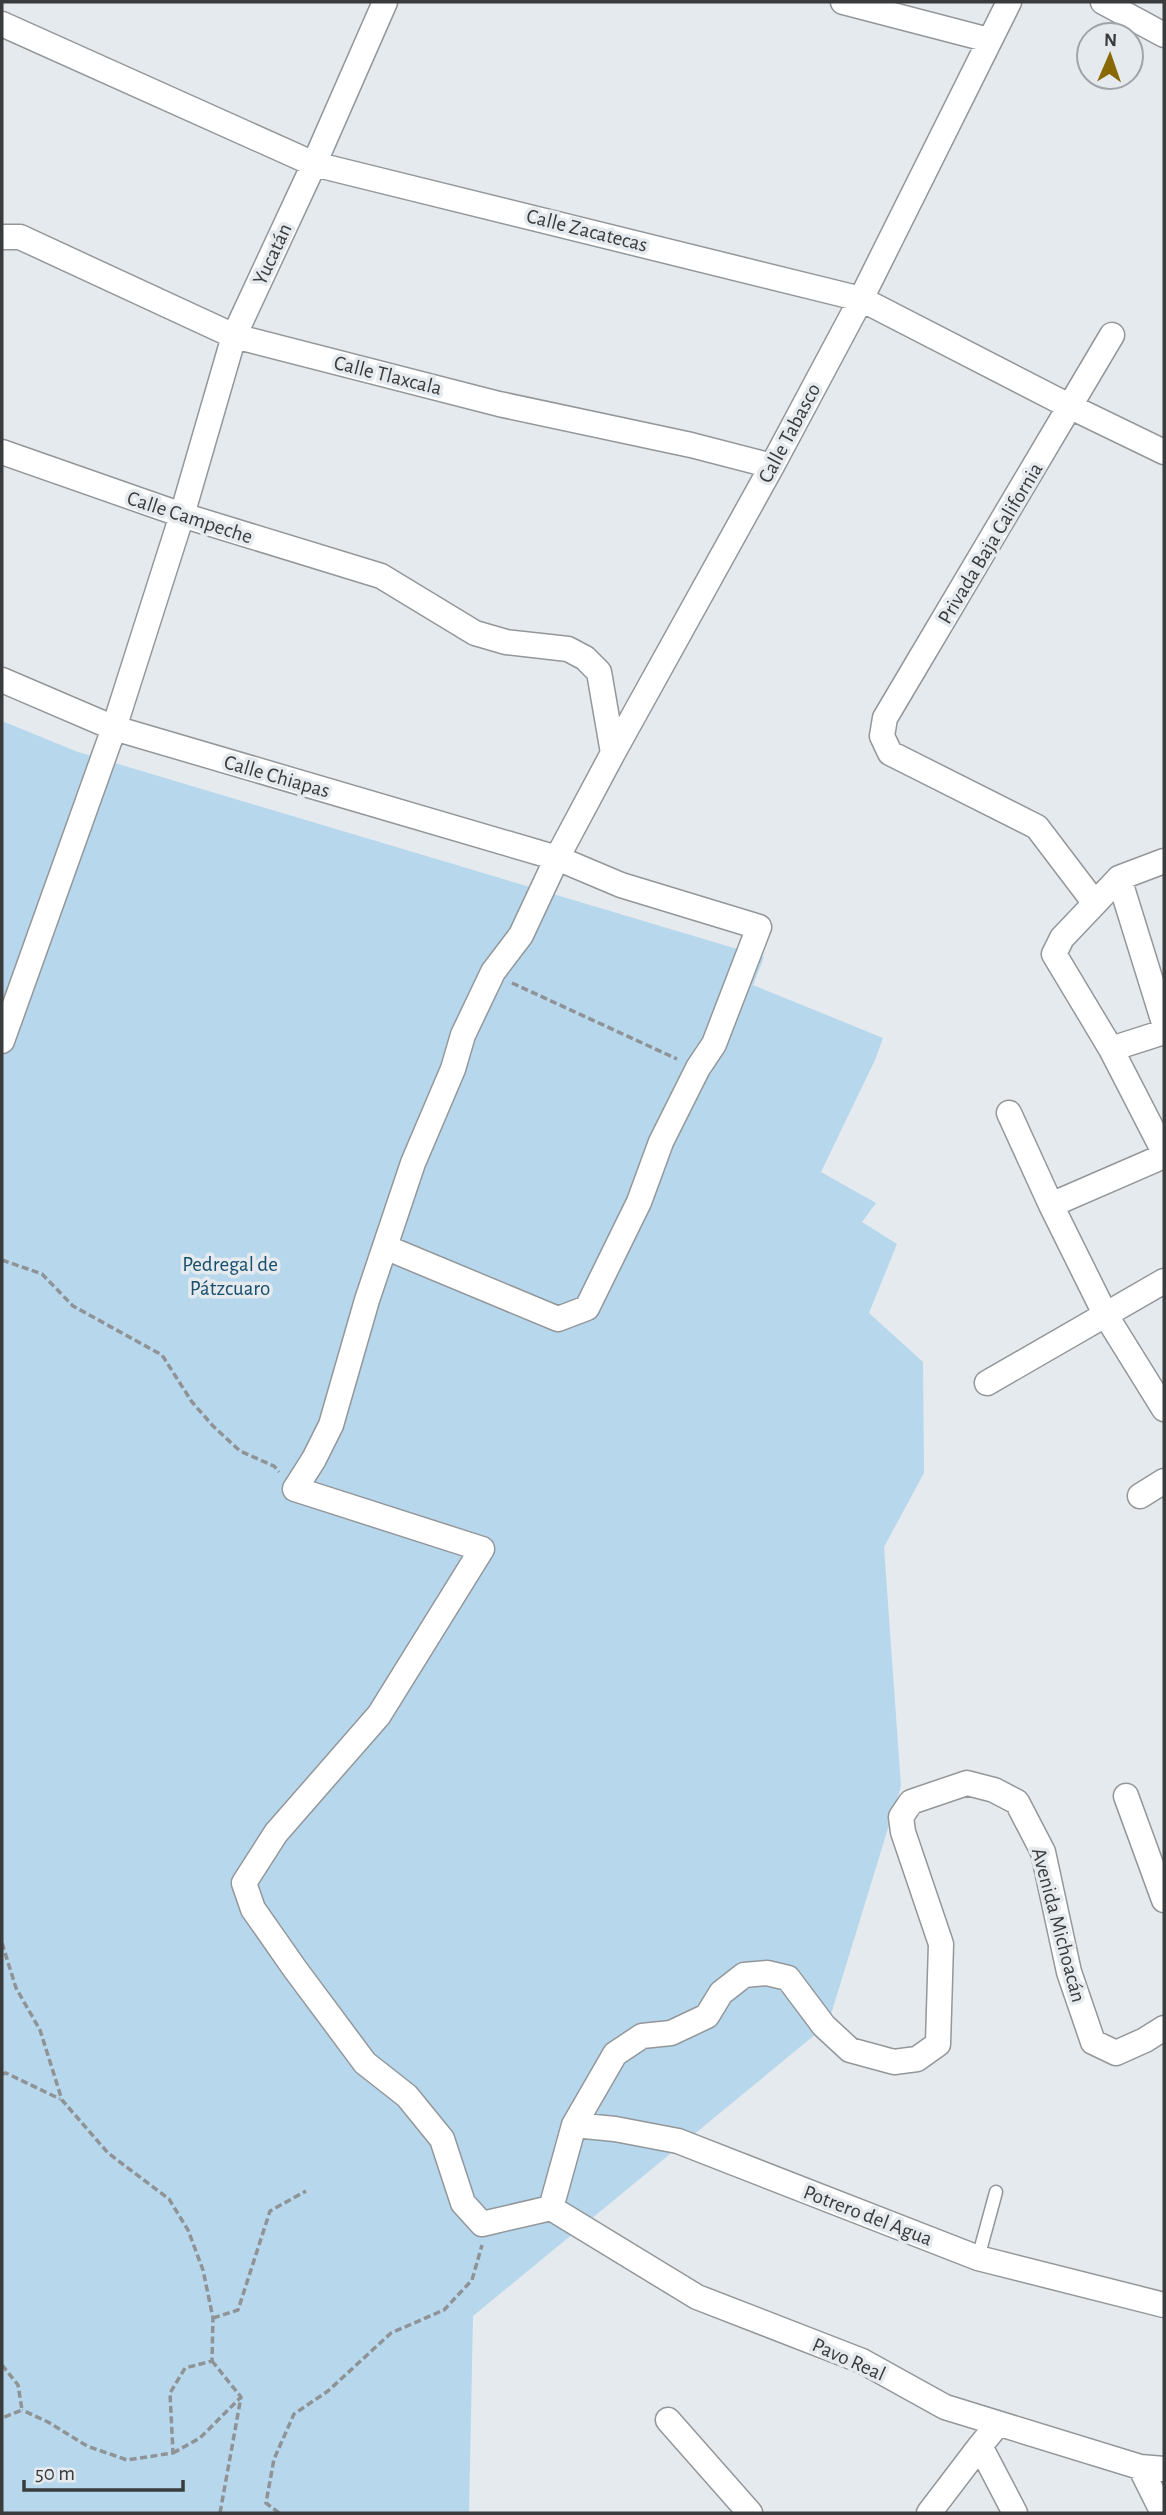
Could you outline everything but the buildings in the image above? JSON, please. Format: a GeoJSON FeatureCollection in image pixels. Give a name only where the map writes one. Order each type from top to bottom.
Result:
{"type":"FeatureCollection","features":[{"type":"Feature","properties":{"kind":"street","name":"Yucatán"},"geometry":{"type":"LineString","coordinates":[[2,1041],[114,727],[182,515],[234,336],[386,2]]}},
{"type":"Feature","properties":{"kind":"street"},"geometry":{"type":"LineString","coordinates":[[848,2],[989,40]]}},
{"type":"Feature","properties":{"kind":"street","name":"Calle Tabasco"},"geometry":{"type":"LineString","coordinates":[[295,1489],[331,1425],[367,1300],[413,1163],[453,1069],[463,1035],[493,972],[521,935],[557,858],[612,753],[772,466],[861,299],[1009,2]]}},
{"type":"Feature","properties":{"kind":"street"},"geometry":{"type":"LineString","coordinates":[[1103,2],[1164,35]]}},
{"type":"Feature","properties":{"kind":"street","name":"Calle Zacatecas"},"geometry":{"type":"LineString","coordinates":[[2,24],[314,164],[861,299],[1164,452]]}},
{"type":"Feature","properties":{"kind":"street","name":"Calle Tlaxcala"},"geometry":{"type":"LineString","coordinates":[[11,237],[234,336],[499,404],[691,444],[772,466]]}},
{"type":"Feature","properties":{"kind":"street","name":"Privada Baja California"},"geometry":{"type":"LineString","coordinates":[[1094,902],[1037,827],[890,753],[882,736],[885,718],[1112,335]]}},
{"type":"Feature","properties":{"kind":"street","name":"Calle Campeche"},"geometry":{"type":"LineString","coordinates":[[2,452],[182,515],[381,576],[475,633],[506,642],[568,649],[585,658],[599,672],[612,753]]}},
{"type":"Feature","properties":{"kind":"street","name":"Calle Chiapas"},"geometry":{"type":"LineString","coordinates":[[2,680],[114,727],[557,858],[621,884],[759,927],[714,1044],[698,1068]]}},
{"type":"Feature","properties":{"kind":"street"},"geometry":{"type":"LineString","coordinates":[[1051,1206],[1164,1154],[1111,1049],[1054,954],[1062,937],[1119,878],[1164,861]]}},
{"type":"Feature","properties":{"kind":"street"},"geometry":{"type":"LineString","coordinates":[[1119,878],[1164,1023]]}},
{"type":"Feature","properties":{"kind":"street"},"geometry":{"type":"LineString","coordinates":[[1111,1049],[1164,1032]]}},
{"type":"Feature","properties":{"kind":"street"},"geometry":{"type":"LineString","coordinates":[[385,1247],[558,1320],[587,1308],[639,1202],[661,1142],[698,1068]]}},
{"type":"Feature","properties":{"kind":"street"},"geometry":{"type":"LineString","coordinates":[[1009,1113],[1051,1206],[1105,1314],[1164,1409]]}},
{"type":"Feature","properties":{"kind":"street"},"geometry":{"type":"LineString","coordinates":[[987,1383],[1164,1281]]}},
{"type":"Feature","properties":{"kind":"street"},"geometry":{"type":"LineString","coordinates":[[1140,1496],[1164,1481]]}},
{"type":"Feature","properties":{"kind":"street"},"geometry":{"type":"LineString","coordinates":[[295,1489],[482,1549],[379,1715],[276,1833],[244,1883],[253,1909],[365,2063],[407,2096],[442,2139],[463,2203],[482,2224],[551,2208],[574,2125]]}},
{"type":"Feature","properties":{"kind":"street","name":"Avenida Michoacán"},"geometry":{"type":"LineString","coordinates":[[574,2125],[615,2054],[642,2036],[671,2033],[706,2016],[721,1993],[744,1975],[767,1973],[788,1978],[824,2026],[850,2050],[894,2062],[917,2059],[938,2045],[942,1944],[903,1832],[901,1817],[911,1802],[967,1783],[994,1790],[1017,1802],[1043,1852],[1069,1972],[1093,2042],[1116,2053],[1164,2028]]}},
{"type":"Feature","properties":{"kind":"street"},"geometry":{"type":"LineString","coordinates":[[1126,1796],[1156,1845],[1164,1900]]}},
{"type":"Feature","properties":{"kind":"street","name":"Potrero del Agua"},"geometry":{"type":"LineString","coordinates":[[574,2125],[615,2129],[678,2141],[978,2258],[1164,2305]]}},
{"type":"Feature","properties":{"kind":"street","name":"Pavo Real"},"geometry":{"type":"LineString","coordinates":[[551,2208],[697,2297],[862,2361],[945,2407],[1152,2468]]}},
{"type":"Feature","properties":{"kind":"street"},"geometry":{"type":"LineString","coordinates":[[668,2420],[750,2513]]}},
{"type":"Feature","properties":{"kind":"street"},"geometry":{"type":"LineString","coordinates":[[929,2513],[998,2424]]}},
{"type":"Feature","properties":{"kind":"street"},"geometry":{"type":"LineString","coordinates":[[980,2446],[1015,2513]]}},
{"type":"Feature","properties":{"kind":"street"},"geometry":{"type":"LineString","coordinates":[[1152,2468],[1163,2513]]}},
{"type":"Feature","properties":{"kind":"lane"},"geometry":{"type":"LineString","coordinates":[[978,2258],[996,2192]]}},
{"type":"Feature","properties":{"kind":"path"},"geometry":{"type":"LineString","coordinates":[[493,972],[523,989],[698,1068]]}},
{"type":"Feature","properties":{"kind":"path"},"geometry":{"type":"LineString","coordinates":[[2,1260],[42,1274],[73,1306],[162,1355],[192,1402],[213,1426],[240,1451],[274,1466],[295,1489]]}},
{"type":"Feature","properties":{"kind":"path"},"geometry":{"type":"LineString","coordinates":[[2,1943],[16,1988],[40,2030],[62,2100],[108,2153],[169,2199],[188,2230],[203,2270],[213,2318],[212,2361],[241,2397],[220,2513]]}},
{"type":"Feature","properties":{"kind":"path"},"geometry":{"type":"LineString","coordinates":[[2,2074],[5,2073],[62,2100]]}},
{"type":"Feature","properties":{"kind":"path"},"geometry":{"type":"LineString","coordinates":[[213,2318],[238,2310],[270,2211],[306,2190]]}},
{"type":"Feature","properties":{"kind":"path"},"geometry":{"type":"LineString","coordinates":[[279,2513],[266,2503],[274,2459],[294,2414],[328,2391],[391,2333],[444,2310],[471,2280],[482,2250],[482,2224]]}},
{"type":"Feature","properties":{"kind":"path"},"geometry":{"type":"LineString","coordinates":[[173,2453],[170,2393],[185,2368],[212,2361]]}},
{"type":"Feature","properties":{"kind":"path"},"geometry":{"type":"LineString","coordinates":[[2,2365],[18,2385],[22,2410]]}},
{"type":"Feature","properties":{"kind":"path"},"geometry":{"type":"LineString","coordinates":[[2,2418],[22,2410],[87,2446],[127,2460],[173,2453],[200,2438],[241,2397]]}},
{"type":"Feature","properties":{"kind":"green space","name":"Pedregal de Pátzcuaro"},"geometry":{"type":"Polygon","coordinates":[[[2,721],[78,752],[764,957],[753,985],[883,1038],[821,1172],[876,1203],[862,1222],[897,1244],[869,1313],[923,1362],[924,1473],[884,1547],[901,1786],[828,2024],[473,2316],[469,2513],[2,2513],[2,721]]]}}]}
